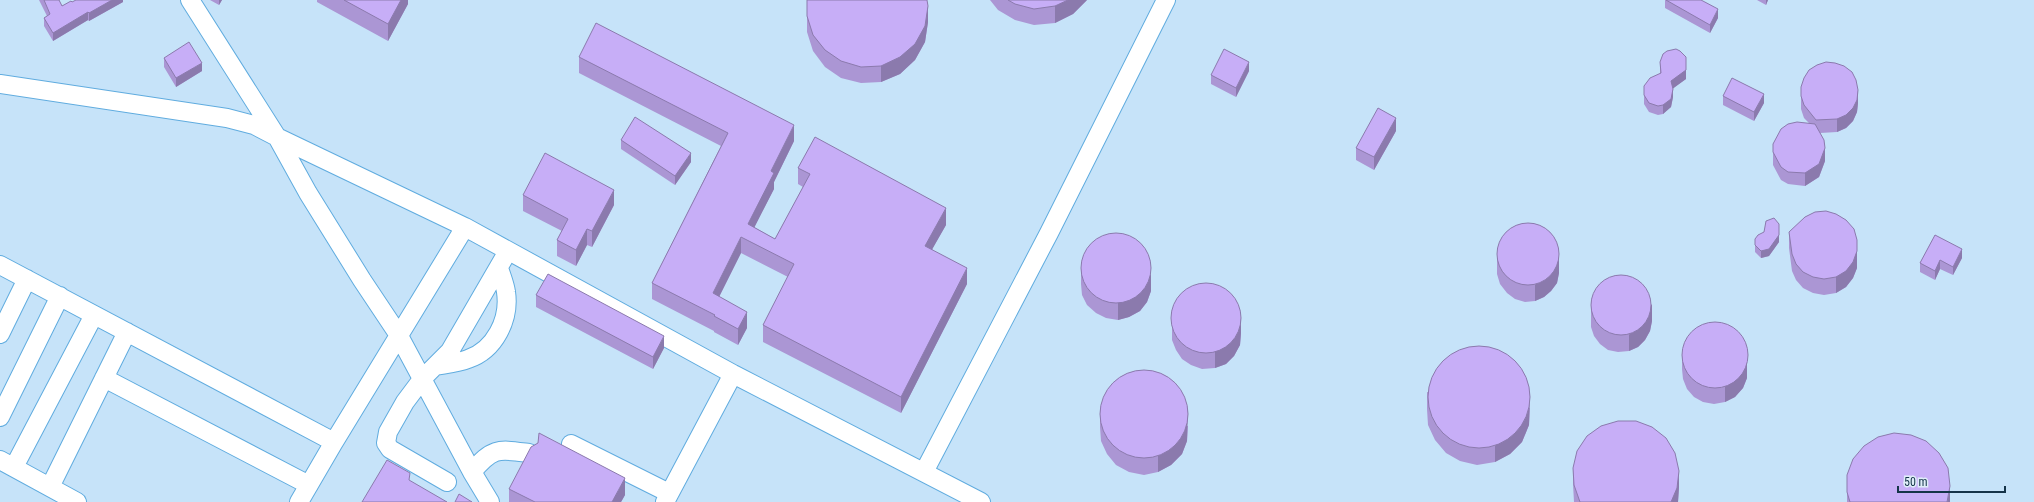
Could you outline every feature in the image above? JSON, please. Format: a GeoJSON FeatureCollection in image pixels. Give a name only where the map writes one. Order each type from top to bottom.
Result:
{"type":"FeatureCollection","features":[{"type":"Feature","properties":{"kind":"lane"},"geometry":{"type":"LineString","coordinates":[[190,0],[277,137],[308,193],[362,280],[398,334],[429,372],[472,472],[490,502]]}},
{"type":"Feature","properties":{"kind":"lane"},"geometry":{"type":"LineString","coordinates":[[924,472],[1053,226],[1166,0]]}},
{"type":"Feature","properties":{"kind":"lane"},"geometry":{"type":"LineString","coordinates":[[0,84],[227,118],[254,125],[465,227],[733,374],[981,502]]}},
{"type":"Feature","properties":{"kind":"lane"},"geometry":{"type":"LineString","coordinates":[[299,502],[398,334],[465,227]]}},
{"type":"Feature","properties":{"kind":"lane"},"geometry":{"type":"LineString","coordinates":[[447,482],[390,449],[386,443],[388,432],[405,402],[429,372],[450,351],[508,251]]}},
{"type":"Feature","properties":{"kind":"lane"},"geometry":{"type":"LineString","coordinates":[[0,265],[334,442]]}},
{"type":"Feature","properties":{"kind":"lane"},"geometry":{"type":"LineString","coordinates":[[429,372],[469,359],[485,350],[499,332],[506,315],[506,291],[499,268]]}},
{"type":"Feature","properties":{"kind":"lane"},"geometry":{"type":"LineString","coordinates":[[0,334],[27,279]]}},
{"type":"Feature","properties":{"kind":"lane"},"geometry":{"type":"LineString","coordinates":[[0,417],[60,296]]}},
{"type":"Feature","properties":{"kind":"lane"},"geometry":{"type":"LineString","coordinates":[[77,502],[7,464],[94,314]]}},
{"type":"Feature","properties":{"kind":"lane"},"geometry":{"type":"LineString","coordinates":[[50,487],[127,332]]}},
{"type":"Feature","properties":{"kind":"lane"},"geometry":{"type":"LineString","coordinates":[[571,444],[667,498],[733,374]]}},
{"type":"Feature","properties":{"kind":"lane"},"geometry":{"type":"LineString","coordinates":[[104,378],[309,485]]}},
{"type":"Feature","properties":{"kind":"lane"},"geometry":{"type":"LineString","coordinates":[[472,472],[485,456],[497,452],[507,451],[529,453]]}},
{"type":"Feature","properties":{"kind":"building"},"geometry":{"type":"Polygon","coordinates":[[[44,0],[59,0],[62,6],[76,0],[112,0],[89,13],[88,12],[53,33],[44,18],[50,14],[44,0]]]}},
{"type":"Feature","properties":{"kind":"building"},"geometry":{"type":"Polygon","coordinates":[[[344,0],[401,0],[388,24],[344,0]]]}},
{"type":"Feature","properties":{"kind":"building"},"geometry":{"type":"Polygon","coordinates":[[[807,0],[927,0],[928,6],[925,26],[915,44],[900,57],[881,66],[861,67],[841,61],[825,50],[813,35],[807,16],[807,0]]]}},
{"type":"Feature","properties":{"kind":"building"},"geometry":{"type":"Polygon","coordinates":[[[1008,0],[1068,0],[1055,6],[1034,9],[1015,4],[1008,0]]]}},
{"type":"Feature","properties":{"kind":"building"},"geometry":{"type":"Polygon","coordinates":[[[1666,0],[1701,0],[1718,9],[1710,25],[1666,0]]]}},
{"type":"Feature","properties":{"kind":"building"},"geometry":{"type":"Polygon","coordinates":[[[596,23],[794,125],[771,171],[774,173],[748,224],[775,239],[810,174],[798,168],[815,137],[946,208],[925,246],[967,268],[901,397],[763,325],[794,264],[741,237],[713,293],[747,312],[738,329],[714,316],[715,315],[652,283],[728,133],[579,57],[596,23]]]}},
{"type":"Feature","properties":{"kind":"building"},"geometry":{"type":"Polygon","coordinates":[[[189,42],[202,63],[176,78],[164,58],[189,42]]]}},
{"type":"Feature","properties":{"kind":"building"},"geometry":{"type":"Polygon","coordinates":[[[1224,49],[1249,62],[1236,88],[1211,75],[1224,49]]]}},
{"type":"Feature","properties":{"kind":"building"},"geometry":{"type":"Polygon","coordinates":[[[1676,49],[1686,57],[1686,70],[1671,81],[1673,89],[1671,99],[1663,105],[1658,106],[1649,103],[1644,95],[1644,86],[1650,78],[1661,73],[1660,62],[1663,54],[1667,51],[1676,49]]]}},
{"type":"Feature","properties":{"kind":"building"},"geometry":{"type":"Polygon","coordinates":[[[1826,62],[1844,66],[1852,72],[1856,80],[1858,90],[1857,100],[1853,108],[1846,115],[1837,119],[1816,120],[1804,105],[1801,96],[1801,87],[1809,70],[1826,62]]]}},
{"type":"Feature","properties":{"kind":"building"},"geometry":{"type":"Polygon","coordinates":[[[1732,78],[1764,94],[1754,112],[1723,96],[1732,78]]]}},
{"type":"Feature","properties":{"kind":"building"},"geometry":{"type":"Polygon","coordinates":[[[1378,108],[1396,118],[1374,157],[1356,148],[1378,108]]]}},
{"type":"Feature","properties":{"kind":"building"},"geometry":{"type":"Polygon","coordinates":[[[635,117],[691,153],[675,176],[621,140],[635,117]]]}},
{"type":"Feature","properties":{"kind":"building"},"geometry":{"type":"Polygon","coordinates":[[[1797,122],[1815,124],[1824,140],[1825,148],[1819,164],[1805,173],[1788,172],[1781,167],[1773,152],[1773,144],[1781,129],[1788,124],[1797,122]]]}},
{"type":"Feature","properties":{"kind":"building"},"geometry":{"type":"Polygon","coordinates":[[[545,153],[614,190],[592,231],[587,229],[576,250],[557,240],[568,219],[523,195],[545,153]]]}},
{"type":"Feature","properties":{"kind":"building"},"geometry":{"type":"Polygon","coordinates":[[[1826,211],[1836,214],[1846,220],[1854,229],[1857,240],[1857,251],[1853,262],[1846,271],[1836,277],[1824,279],[1813,277],[1803,272],[1796,264],[1792,254],[1789,232],[1805,217],[1815,212],[1826,211]]]}},
{"type":"Feature","properties":{"kind":"building"},"geometry":{"type":"Polygon","coordinates":[[[1774,218],[1779,224],[1779,235],[1769,249],[1761,251],[1755,245],[1755,239],[1758,235],[1764,232],[1766,221],[1774,218]]]}},
{"type":"Feature","properties":{"kind":"building"},"geometry":{"type":"Polygon","coordinates":[[[1528,223],[1540,226],[1550,232],[1556,242],[1559,254],[1556,266],[1550,276],[1540,282],[1528,285],[1516,282],[1506,276],[1500,266],[1497,254],[1500,242],[1506,232],[1516,226],[1528,223]]]}},
{"type":"Feature","properties":{"kind":"building"},"geometry":{"type":"Polygon","coordinates":[[[1116,233],[1129,236],[1141,243],[1148,255],[1151,268],[1148,281],[1141,293],[1129,300],[1116,303],[1103,300],[1091,293],[1084,281],[1081,268],[1084,255],[1091,243],[1103,236],[1116,233]]]}},
{"type":"Feature","properties":{"kind":"building"},"geometry":{"type":"Polygon","coordinates":[[[1935,235],[1962,249],[1953,267],[1940,260],[1935,271],[1920,263],[1935,235]]]}},
{"type":"Feature","properties":{"kind":"building"},"geometry":{"type":"Polygon","coordinates":[[[548,274],[664,336],[653,357],[536,295],[548,274]]]}},
{"type":"Feature","properties":{"kind":"building"},"geometry":{"type":"Polygon","coordinates":[[[1615,275],[1627,275],[1638,280],[1646,288],[1651,299],[1649,317],[1638,330],[1627,335],[1615,335],[1604,330],[1596,322],[1591,311],[1591,299],[1596,288],[1604,280],[1615,275]]]}},
{"type":"Feature","properties":{"kind":"building"},"geometry":{"type":"Polygon","coordinates":[[[1206,283],[1225,289],[1235,299],[1241,318],[1235,337],[1225,347],[1206,353],[1187,347],[1177,337],[1171,318],[1177,299],[1187,289],[1206,283]]]}},
{"type":"Feature","properties":{"kind":"building"},"geometry":{"type":"Polygon","coordinates":[[[1715,322],[1727,325],[1738,332],[1745,343],[1748,355],[1745,367],[1738,378],[1727,385],[1715,388],[1703,385],[1692,378],[1685,367],[1682,355],[1685,343],[1692,332],[1703,325],[1715,322]]]}},
{"type":"Feature","properties":{"kind":"building"},"geometry":{"type":"Polygon","coordinates":[[[1479,346],[1499,350],[1507,354],[1515,361],[1522,369],[1526,377],[1530,397],[1526,417],[1522,425],[1515,433],[1507,440],[1499,444],[1479,448],[1459,444],[1451,440],[1443,433],[1436,425],[1432,417],[1428,397],[1432,377],[1436,369],[1443,361],[1451,354],[1459,350],[1479,346]]]}},
{"type":"Feature","properties":{"kind":"building"},"geometry":{"type":"Polygon","coordinates":[[[1144,370],[1161,373],[1175,383],[1185,397],[1188,414],[1185,431],[1175,445],[1161,455],[1144,458],[1127,455],[1113,445],[1103,431],[1100,414],[1103,397],[1113,383],[1127,373],[1144,370]]]}},
{"type":"Feature","properties":{"kind":"building"},"geometry":{"type":"Polygon","coordinates":[[[1618,421],[1636,421],[1652,427],[1666,438],[1675,453],[1679,471],[1677,488],[1671,502],[1580,502],[1574,485],[1573,468],[1577,451],[1587,436],[1601,426],[1618,421]]]}},
{"type":"Feature","properties":{"kind":"building"},"geometry":{"type":"Polygon","coordinates":[[[539,433],[625,478],[612,502],[535,502],[509,489],[531,447],[538,443],[539,433]]]}},
{"type":"Feature","properties":{"kind":"building"},"geometry":{"type":"Polygon","coordinates":[[[1894,433],[1911,435],[1926,441],[1939,453],[1948,468],[1950,486],[1947,502],[1850,502],[1847,492],[1847,475],[1853,459],[1864,446],[1878,437],[1894,433]]]}},
{"type":"Feature","properties":{"kind":"building"},"geometry":{"type":"Polygon","coordinates":[[[387,460],[410,473],[409,480],[447,502],[362,502],[387,460]]]}},
{"type":"Feature","properties":{"kind":"building"},"geometry":{"type":"Polygon","coordinates":[[[459,494],[472,502],[455,502],[459,494]]]}}]}
